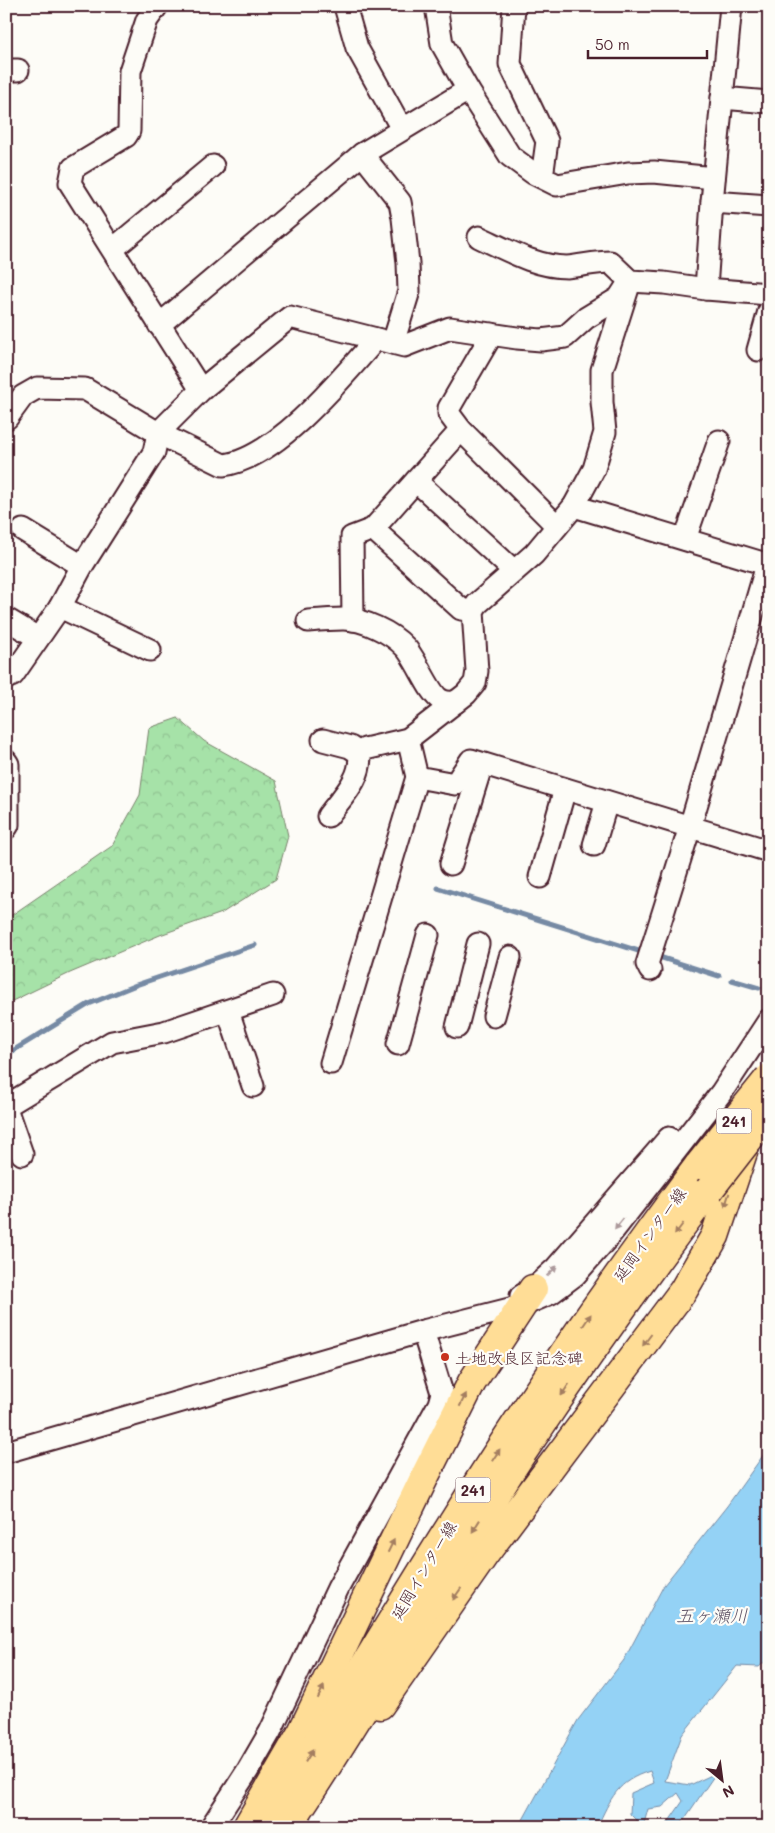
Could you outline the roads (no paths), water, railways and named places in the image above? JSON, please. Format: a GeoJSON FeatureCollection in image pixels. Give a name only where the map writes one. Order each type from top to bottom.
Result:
{"type":"FeatureCollection","features":[{"type":"Feature","properties":{"kind":"main road","name":"241"},"geometry":{"type":"LineString","coordinates":[[298,1827],[403,1670],[485,1554],[683,1291],[702,1261],[715,1236],[769,1070]]}},
{"type":"Feature","properties":{"kind":"main road","name":"延岡インター線"},"geometry":{"type":"LineString","coordinates":[[264,1827],[455,1518],[498,1452],[596,1307],[700,1165],[769,1078]]}},
{"type":"Feature","properties":{"kind":"main road","name":"延岡インター線"},"geometry":{"type":"LineString","coordinates":[[287,1827],[352,1728],[520,1457],[657,1259],[708,1190],[769,1114]]}},
{"type":"Feature","properties":{"kind":"main road"},"geometry":{"type":"LineString","coordinates":[[247,1827],[302,1732],[472,1382],[527,1298]]}},
{"type":"Feature","properties":{"kind":"street"},"geometry":{"type":"LineString","coordinates":[[157,6],[147,20],[130,71],[129,131],[126,136],[73,168],[70,183],[200,390]]}},
{"type":"Feature","properties":{"kind":"street"},"geometry":{"type":"LineString","coordinates":[[345,6],[357,48],[402,129]]}},
{"type":"Feature","properties":{"kind":"street"},"geometry":{"type":"LineString","coordinates":[[436,6],[442,44],[468,90],[510,156],[533,173],[558,185],[628,173],[654,172],[714,178]]}},
{"type":"Feature","properties":{"kind":"street"},"geometry":{"type":"LineString","coordinates":[[514,6],[510,64],[547,140],[542,177]]}},
{"type":"Feature","properties":{"kind":"street"},"geometry":{"type":"LineString","coordinates":[[706,288],[714,178],[731,6]]}},
{"type":"Feature","properties":{"kind":"street"},"geometry":{"type":"LineString","coordinates":[[159,324],[362,154],[468,90]]}},
{"type":"Feature","properties":{"kind":"street"},"geometry":{"type":"LineString","coordinates":[[722,98],[769,102]]}},
{"type":"Feature","properties":{"kind":"street"},"geometry":{"type":"LineString","coordinates":[[6,418],[23,396],[37,388],[85,389],[158,432],[223,465],[245,460],[270,445],[322,401],[384,341],[409,291],[408,263],[400,202],[362,154]]}},
{"type":"Feature","properties":{"kind":"street"},"geometry":{"type":"LineString","coordinates":[[113,249],[213,166]]}},
{"type":"Feature","properties":{"kind":"street"},"geometry":{"type":"LineString","coordinates":[[712,202],[769,206]]}},
{"type":"Feature","properties":{"kind":"street"},"geometry":{"type":"LineString","coordinates":[[479,237],[545,265],[566,267],[610,262],[630,281],[664,282],[769,294]]}},
{"type":"Feature","properties":{"kind":"street"},"geometry":{"type":"LineString","coordinates":[[6,678],[13,675],[60,607],[82,566],[154,452],[158,432],[200,390],[290,317],[404,346],[450,328],[541,340],[565,337],[586,318],[619,298],[630,281]]}},
{"type":"Feature","properties":{"kind":"street"},"geometry":{"type":"LineString","coordinates":[[359,753],[365,748],[408,739],[466,694],[475,683],[477,672],[473,611],[477,604],[534,554],[574,506],[594,469],[605,432],[602,402],[602,370],[630,281]]}},
{"type":"Feature","properties":{"kind":"street"},"geometry":{"type":"LineString","coordinates":[[758,350],[769,311]]}},
{"type":"Feature","properties":{"kind":"street"},"geometry":{"type":"LineString","coordinates":[[492,334],[449,408],[450,414],[461,430],[557,526]]}},
{"type":"Feature","properties":{"kind":"street"},"geometry":{"type":"LineString","coordinates":[[353,620],[352,537],[373,529],[461,430]]}},
{"type":"Feature","properties":{"kind":"street"},"geometry":{"type":"LineString","coordinates":[[685,539],[719,441]]}},
{"type":"Feature","properties":{"kind":"street"},"geometry":{"type":"LineString","coordinates":[[416,481],[514,572]]}},
{"type":"Feature","properties":{"kind":"street"},"geometry":{"type":"LineString","coordinates":[[574,506],[768,565],[647,964],[650,970]]}},
{"type":"Feature","properties":{"kind":"street"},"geometry":{"type":"LineString","coordinates":[[373,529],[462,609],[473,611]]}},
{"type":"Feature","properties":{"kind":"street"},"geometry":{"type":"LineString","coordinates":[[23,530],[82,566]]}},
{"type":"Feature","properties":{"kind":"street"},"geometry":{"type":"LineString","coordinates":[[60,607],[150,650]]}},
{"type":"Feature","properties":{"kind":"street"},"geometry":{"type":"LineString","coordinates":[[308,621],[344,618],[360,622],[388,634],[405,646],[440,700],[456,702]]}},
{"type":"Feature","properties":{"kind":"street"},"geometry":{"type":"LineString","coordinates":[[8,620],[38,638]]}},
{"type":"Feature","properties":{"kind":"street"},"geometry":{"type":"LineString","coordinates":[[331,1064],[417,777],[408,739]]}},
{"type":"Feature","properties":{"kind":"street"},"geometry":{"type":"LineString","coordinates":[[322,740],[350,747],[359,753],[361,763],[358,774],[328,816]]}},
{"type":"Feature","properties":{"kind":"street"},"geometry":{"type":"LineString","coordinates":[[417,777],[455,784],[471,760],[769,851]]}},
{"type":"Feature","properties":{"kind":"street"},"geometry":{"type":"LineString","coordinates":[[6,761],[8,764],[8,825],[6,828]]}},
{"type":"Feature","properties":{"kind":"street"},"geometry":{"type":"LineString","coordinates":[[452,864],[482,764]]}},
{"type":"Feature","properties":{"kind":"street"},"geometry":{"type":"LineString","coordinates":[[540,877],[565,789]]}},
{"type":"Feature","properties":{"kind":"street"},"geometry":{"type":"LineString","coordinates":[[594,845],[607,802]]}},
{"type":"Feature","properties":{"kind":"street"},"geometry":{"type":"LineString","coordinates":[[398,1044],[428,935]]}},
{"type":"Feature","properties":{"kind":"street"},"geometry":{"type":"LineString","coordinates":[[457,1027],[478,944]]}},
{"type":"Feature","properties":{"kind":"street"},"geometry":{"type":"LineString","coordinates":[[494,1016],[510,957]]}},
{"type":"Feature","properties":{"kind":"street"},"geometry":{"type":"LineString","coordinates":[[22,1154],[6,1107],[112,1042],[164,1032],[273,996]]}},
{"type":"Feature","properties":{"kind":"street"},"geometry":{"type":"LineString","coordinates":[[228,1011],[253,1086]]}},
{"type":"Feature","properties":{"kind":"street"},"geometry":{"type":"LineString","coordinates":[[6,1452],[465,1319],[527,1298],[550,1293],[575,1275],[610,1235],[721,1093],[765,1025]]}},
{"type":"Feature","properties":{"kind":"street"},"geometry":{"type":"LineString","coordinates":[[211,1827],[244,1777],[270,1732],[338,1588],[439,1404],[442,1393],[423,1331]]}},
{"type":"Feature","properties":{"kind":"water","name":"五ヶ瀬川"},"geometry":{"type":"Polygon","coordinates":[[[769,1447],[769,1658],[759,1667],[737,1666],[682,1735],[665,1781],[690,1785],[716,1773],[679,1827],[665,1827],[683,1801],[678,1793],[662,1807],[648,1809],[643,1827],[635,1827],[637,1821],[630,1814],[631,1793],[654,1783],[650,1771],[622,1785],[611,1799],[597,1827],[519,1827],[578,1720],[624,1660],[664,1585],[727,1506],[769,1447]]]}},
{"type":"Feature","properties":{"kind":"waterway"},"geometry":{"type":"LineString","coordinates":[[438,888],[645,953]]}},
{"type":"Feature","properties":{"kind":"waterway"},"geometry":{"type":"LineString","coordinates":[[6,1055],[89,1004],[136,985],[255,945]]}},
{"type":"Feature","properties":{"kind":"waterway"},"geometry":{"type":"LineString","coordinates":[[656,956],[719,976]]}},
{"type":"Feature","properties":{"kind":"waterway"},"geometry":{"type":"LineString","coordinates":[[732,980],[759,988]]}},
{"type":"Feature","properties":{"kind":"place","name":"土地改良区記念碑"},"geometry":{"type":"Point","coordinates":[445,1357]}}]}
